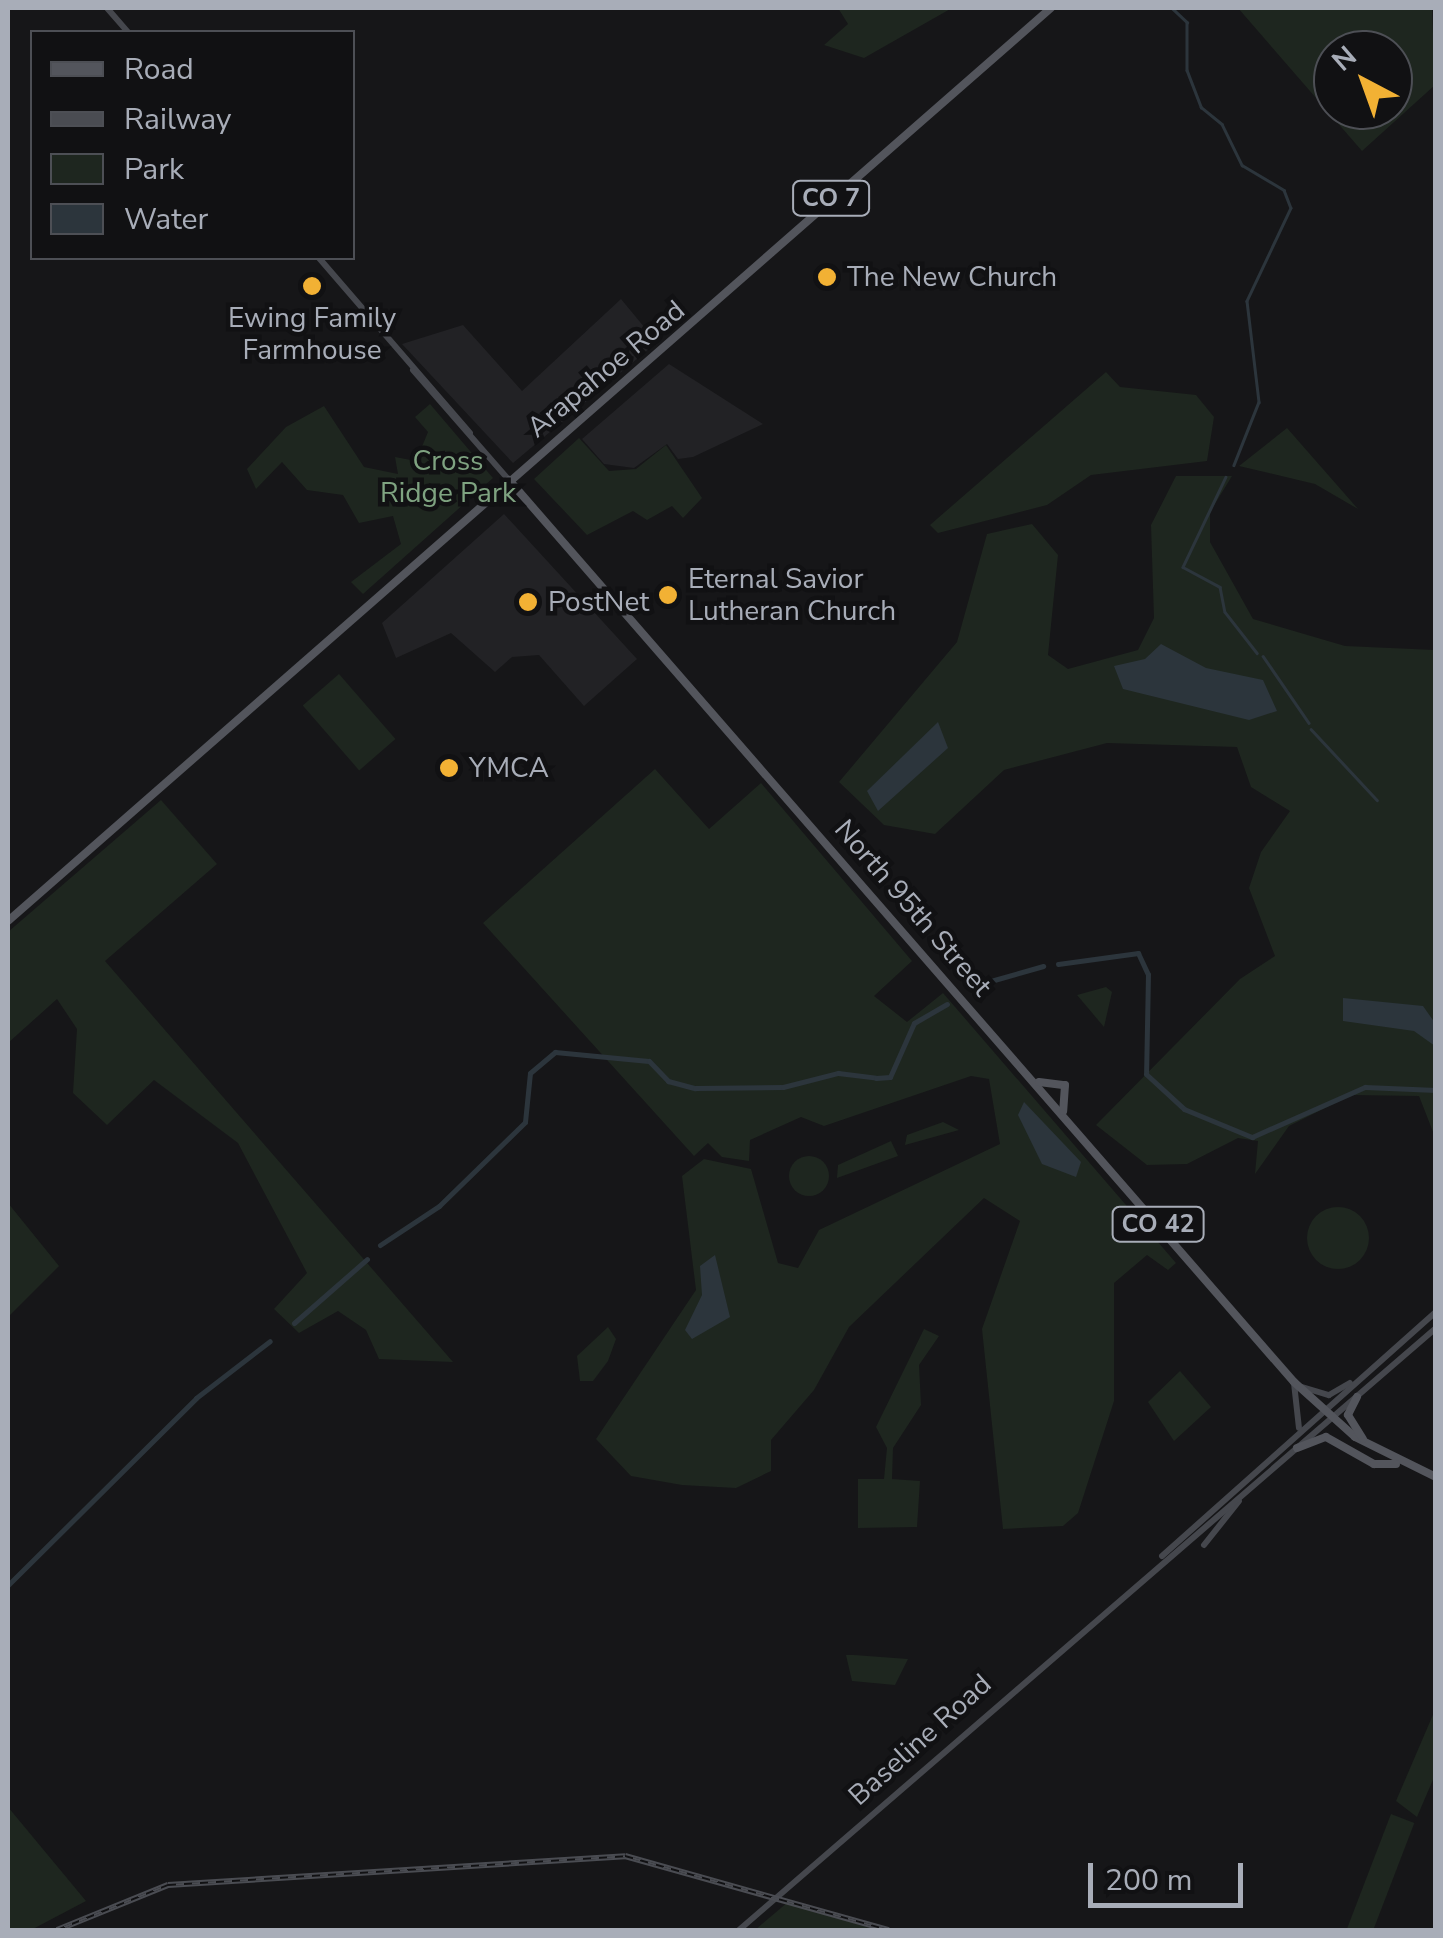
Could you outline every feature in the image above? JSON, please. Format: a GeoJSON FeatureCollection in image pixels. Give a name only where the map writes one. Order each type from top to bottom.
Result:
{"type":"FeatureCollection","features":[{"type":"Feature","properties":{"kind":"main road"},"geometry":{"type":"LineString","coordinates":[[107,8],[126,30]]}},
{"type":"Feature","properties":{"kind":"main road","name":"Arapahoe Road"},"geometry":{"type":"LineString","coordinates":[[8,921],[1051,8]]}},
{"type":"Feature","properties":{"kind":"main road","name":"North 95th Street"},"geometry":{"type":"LineString","coordinates":[[321,260],[412,370],[1322,1412]]}},
{"type":"Feature","properties":{"kind":"main road"},"geometry":{"type":"LineString","coordinates":[[1034,1079],[1066,1085],[1065,1115]]}},
{"type":"Feature","properties":{"kind":"main road"},"geometry":{"type":"LineString","coordinates":[[1294,1382],[1330,1395],[1372,1369],[1436,1312]]}},
{"type":"Feature","properties":{"kind":"main road","name":"Baseline Road"},"geometry":{"type":"LineString","coordinates":[[1133,1584],[1242,1496],[1436,1328]]}},
{"type":"Feature","properties":{"kind":"main road","name":"Baseline Road"},"geometry":{"type":"LineString","coordinates":[[739,1930],[1372,1369]]}},
{"type":"Feature","properties":{"kind":"main road"},"geometry":{"type":"LineString","coordinates":[[1294,1382],[1304,1415],[1296,1433]]}},
{"type":"Feature","properties":{"kind":"main road"},"geometry":{"type":"LineString","coordinates":[[1357,1396],[1348,1415],[1369,1446]]}},
{"type":"Feature","properties":{"kind":"main road","name":"CO 42"},"geometry":{"type":"LineString","coordinates":[[1322,1412],[1396,1464],[1436,1476]]}},
{"type":"Feature","properties":{"kind":"main road"},"geometry":{"type":"LineString","coordinates":[[1297,1448],[1326,1437],[1374,1464],[1396,1464]]}},
{"type":"Feature","properties":{"kind":"main road"},"geometry":{"type":"LineString","coordinates":[[1204,1545],[1242,1496]]}},
{"type":"Feature","properties":{"kind":"shaded area"},"geometry":{"type":"Polygon","coordinates":[[[621,299],[650,334],[650,348],[513,463],[402,344],[463,325],[522,391],[621,299]]]}},
{"type":"Feature","properties":{"kind":"shaded area"},"geometry":{"type":"Polygon","coordinates":[[[669,364],[763,424],[693,457],[678,459],[667,444],[634,468],[604,464],[582,439],[669,364]]]}},
{"type":"Feature","properties":{"kind":"shaded area"},"geometry":{"type":"Polygon","coordinates":[[[504,514],[637,659],[584,706],[539,655],[512,657],[495,672],[451,633],[396,658],[382,623],[504,514]]]}},
{"type":"Feature","properties":{"kind":"green space"},"geometry":{"type":"Polygon","coordinates":[[[838,8],[952,8],[864,58],[824,45],[848,24],[838,8]]]}},
{"type":"Feature","properties":{"kind":"green space"},"geometry":{"type":"Polygon","coordinates":[[[1238,8],[1432,8],[1435,85],[1413,105],[1413,30],[1313,30],[1313,94],[1238,8]]]}},
{"type":"Feature","properties":{"kind":"green space"},"geometry":{"type":"Polygon","coordinates":[[[1344,130],[1385,130],[1362,151],[1344,130]]]}},
{"type":"Feature","properties":{"kind":"green space"},"geometry":{"type":"Polygon","coordinates":[[[1106,372],[1120,387],[1196,395],[1214,417],[1207,461],[1091,475],[1047,505],[938,533],[930,525],[1106,372]]]}},
{"type":"Feature","properties":{"kind":"green space","name":"Cross Ridge Park"},"geometry":{"type":"Polygon","coordinates":[[[430,404],[493,478],[363,594],[351,582],[401,544],[393,516],[359,523],[343,495],[307,490],[282,462],[256,489],[247,469],[286,427],[324,406],[364,467],[398,474],[395,457],[416,461],[428,432],[415,417],[430,404]]]}},
{"type":"Feature","properties":{"kind":"green space"},"geometry":{"type":"Polygon","coordinates":[[[1287,428],[1358,509],[1315,484],[1239,466],[1287,428]]]}},
{"type":"Feature","properties":{"kind":"green space"},"geometry":{"type":"Polygon","coordinates":[[[579,438],[609,471],[636,469],[666,445],[702,498],[683,518],[672,506],[647,520],[633,511],[587,535],[534,479],[579,438]]]}},
{"type":"Feature","properties":{"kind":"green space"},"geometry":{"type":"Polygon","coordinates":[[[1176,476],[1232,476],[1210,512],[1210,542],[1253,619],[1345,646],[1435,650],[1435,1137],[1419,1096],[1351,1095],[1289,1126],[1255,1174],[1258,1141],[1238,1138],[1187,1164],[1147,1165],[1096,1125],[1240,979],[1275,956],[1249,888],[1261,852],[1290,811],[1251,787],[1237,747],[1107,743],[1004,770],[935,834],[884,825],[839,782],[957,642],[987,534],[1032,524],[1058,555],[1048,655],[1068,669],[1138,650],[1154,618],[1151,525],[1176,476]]]}},
{"type":"Feature","properties":{"kind":"green space"},"geometry":{"type":"Polygon","coordinates":[[[339,674],[395,739],[359,770],[303,705],[339,674]]]}},
{"type":"Feature","properties":{"kind":"green space"},"geometry":{"type":"Polygon","coordinates":[[[655,769],[709,829],[761,783],[912,961],[874,996],[907,1022],[943,993],[1176,1263],[1168,1270],[1147,1255],[1114,1283],[1114,1401],[1078,1513],[1063,1526],[1003,1529],[982,1329],[1020,1221],[984,1198],[849,1327],[814,1390],[771,1440],[771,1471],[736,1488],[682,1485],[631,1476],[596,1439],[696,1290],[682,1176],[704,1159],[751,1169],[778,1263],[798,1268],[819,1230],[1000,1144],[989,1079],[971,1076],[824,1126],[801,1117],[750,1140],[749,1161],[722,1157],[708,1143],[694,1156],[483,923],[655,769]]]}},
{"type":"Feature","properties":{"kind":"green space"},"geometry":{"type":"Polygon","coordinates":[[[161,800],[217,864],[105,961],[453,1362],[379,1359],[366,1330],[338,1311],[299,1333],[274,1309],[307,1273],[238,1143],[154,1080],[107,1125],[73,1093],[77,1029],[57,999],[8,1043],[8,932],[161,800]]]}},
{"type":"Feature","properties":{"kind":"green space"},"geometry":{"type":"Polygon","coordinates":[[[1106,987],[1112,992],[1104,1027],[1077,995],[1106,987]]]}},
{"type":"Feature","properties":{"kind":"green space"},"geometry":{"type":"Polygon","coordinates":[[[943,1122],[959,1130],[905,1145],[907,1135],[943,1122]]]}},
{"type":"Feature","properties":{"kind":"green space"},"geometry":{"type":"Polygon","coordinates":[[[891,1141],[898,1156],[837,1178],[838,1165],[891,1141]]]}},
{"type":"Feature","properties":{"kind":"green space"},"geometry":{"type":"Polygon","coordinates":[[[809,1156],[823,1162],[829,1176],[823,1190],[809,1196],[795,1190],[789,1176],[795,1162],[809,1156]]]}},
{"type":"Feature","properties":{"kind":"green space"},"geometry":{"type":"Polygon","coordinates":[[[8,1203],[59,1266],[8,1317],[8,1203]]]}},
{"type":"Feature","properties":{"kind":"green space"},"geometry":{"type":"Polygon","coordinates":[[[1338,1207],[1360,1216],[1369,1238],[1360,1260],[1338,1269],[1316,1260],[1307,1238],[1316,1216],[1338,1207]]]}},
{"type":"Feature","properties":{"kind":"green space"},"geometry":{"type":"Polygon","coordinates":[[[608,1327],[616,1339],[608,1361],[593,1381],[580,1381],[577,1356],[608,1327]]]}},
{"type":"Feature","properties":{"kind":"green space"},"geometry":{"type":"Polygon","coordinates":[[[924,1329],[939,1336],[919,1365],[921,1405],[893,1448],[892,1479],[920,1481],[917,1527],[858,1528],[858,1479],[884,1479],[887,1448],[876,1427],[924,1329]]]}},
{"type":"Feature","properties":{"kind":"green space"},"geometry":{"type":"Polygon","coordinates":[[[1180,1371],[1211,1407],[1174,1441],[1148,1402],[1180,1371]]]}},
{"type":"Feature","properties":{"kind":"green space"},"geometry":{"type":"Polygon","coordinates":[[[846,1655],[908,1659],[895,1685],[852,1681],[846,1655]]]}},
{"type":"Feature","properties":{"kind":"green space"},"geometry":{"type":"Polygon","coordinates":[[[1435,1710],[1435,1775],[1417,1817],[1396,1801],[1435,1710]]]}},
{"type":"Feature","properties":{"kind":"green space"},"geometry":{"type":"Polygon","coordinates":[[[8,1807],[86,1901],[31,1930],[8,1930],[8,1807]]]}},
{"type":"Feature","properties":{"kind":"green space"},"geometry":{"type":"Polygon","coordinates":[[[1391,1814],[1414,1823],[1373,1930],[1346,1930],[1391,1814]]]}},
{"type":"Feature","properties":{"kind":"green space"},"geometry":{"type":"Polygon","coordinates":[[[788,1902],[876,1930],[755,1930],[788,1902]]]}},
{"type":"Feature","properties":{"kind":"water"},"geometry":{"type":"Polygon","coordinates":[[[1161,644],[1206,668],[1263,680],[1277,711],[1249,720],[1123,689],[1114,666],[1145,659],[1161,644]]]}},
{"type":"Feature","properties":{"kind":"water"},"geometry":{"type":"Polygon","coordinates":[[[938,722],[948,748],[878,811],[867,791],[938,722]]]}},
{"type":"Feature","properties":{"kind":"water"},"geometry":{"type":"Polygon","coordinates":[[[1343,998],[1423,1006],[1435,1023],[1435,1046],[1414,1031],[1343,1021],[1343,998]]]}},
{"type":"Feature","properties":{"kind":"water"},"geometry":{"type":"Polygon","coordinates":[[[1024,1102],[1081,1162],[1076,1177],[1042,1164],[1018,1115],[1024,1102]]]}},
{"type":"Feature","properties":{"kind":"water"},"geometry":{"type":"Polygon","coordinates":[[[715,1255],[730,1317],[692,1339],[685,1330],[702,1295],[700,1266],[715,1255]]]}},
{"type":"Feature","properties":{"kind":"waterway"},"geometry":{"type":"LineString","coordinates":[[1172,8],[1187,22],[1187,70],[1201,107],[1222,124],[1242,165],[1284,190],[1291,208],[1247,301],[1259,402],[1234,465]]}},
{"type":"Feature","properties":{"kind":"waterway"},"geometry":{"type":"LineString","coordinates":[[1436,352],[1436,370]]}},
{"type":"Feature","properties":{"kind":"waterway"},"geometry":{"type":"LineString","coordinates":[[1226,477],[1183,567],[1220,587],[1225,612],[1257,653]]}},
{"type":"Feature","properties":{"kind":"waterway"},"geometry":{"type":"LineString","coordinates":[[1263,656],[1309,723]]}},
{"type":"Feature","properties":{"kind":"waterway"},"geometry":{"type":"LineString","coordinates":[[1311,729],[1377,800]]}},
{"type":"Feature","properties":{"kind":"waterway"},"geometry":{"type":"LineString","coordinates":[[1058,964],[1138,953],[1148,974],[1146,1074],[1184,1109],[1252,1137],[1365,1087],[1436,1090]]}},
{"type":"Feature","properties":{"kind":"waterway"},"geometry":{"type":"LineString","coordinates":[[973,986],[1043,966]]}},
{"type":"Feature","properties":{"kind":"waterway"},"geometry":{"type":"LineString","coordinates":[[380,1245],[439,1206],[525,1122],[530,1073],[555,1052],[649,1061],[668,1081],[695,1088],[783,1087],[838,1073],[890,1077],[914,1023],[947,1004]]}},
{"type":"Feature","properties":{"kind":"waterway"},"geometry":{"type":"LineString","coordinates":[[294,1323],[367,1259]]}},
{"type":"Feature","properties":{"kind":"waterway"},"geometry":{"type":"LineString","coordinates":[[8,1585],[196,1398],[270,1341]]}},
{"type":"Feature","properties":{"kind":"railway"},"geometry":{"type":"LineString","coordinates":[[57,1930],[168,1885],[625,1856],[889,1930]]}},
{"type":"Feature","properties":{"kind":"place","name":"The New Church"},"geometry":{"type":"Point","coordinates":[827,277]}},
{"type":"Feature","properties":{"kind":"place","name":"Ewing Family Farmhouse"},"geometry":{"type":"Point","coordinates":[312,286]}},
{"type":"Feature","properties":{"kind":"place","name":"Eternal Savior Lutheran Church"},"geometry":{"type":"Point","coordinates":[668,595]}},
{"type":"Feature","properties":{"kind":"place","name":"PostNet"},"geometry":{"type":"Point","coordinates":[528,602]}},
{"type":"Feature","properties":{"kind":"place","name":"YMCA"},"geometry":{"type":"Point","coordinates":[449,768]}}]}
